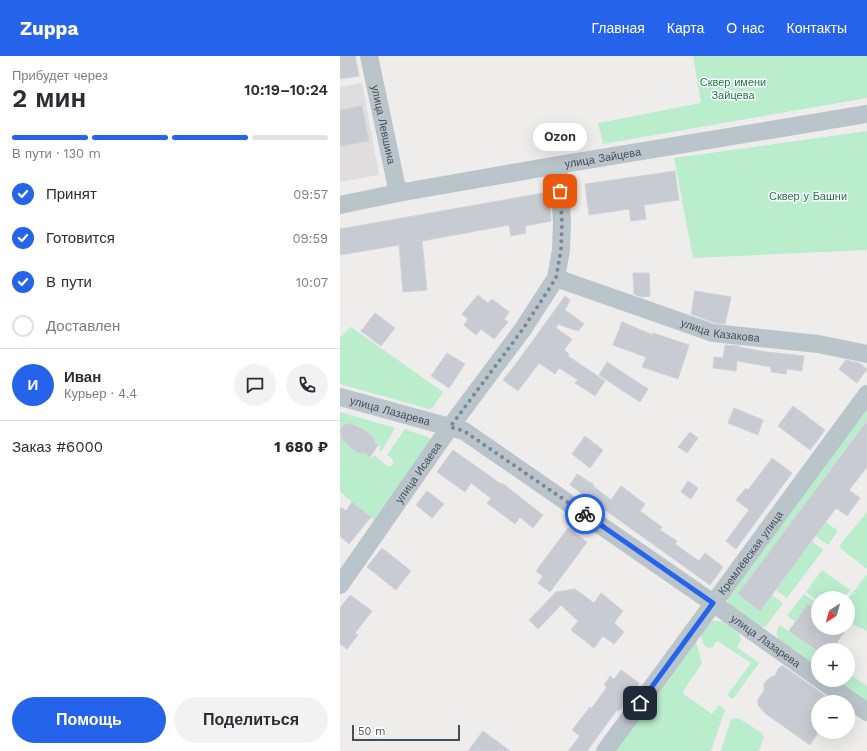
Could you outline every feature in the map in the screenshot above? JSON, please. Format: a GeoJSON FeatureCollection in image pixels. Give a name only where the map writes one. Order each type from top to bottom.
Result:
{"type":"FeatureCollection","features":[{"type":"Feature","properties":{"kind":"street","name":"улица Левшина"},"geometry":{"type":"LineString","coordinates":[[369,56],[398,193]]}},
{"type":"Feature","properties":{"kind":"street","name":"улица Зайцева"},"geometry":{"type":"LineString","coordinates":[[340,205],[398,193],[558,165],[867,114]]}},
{"type":"Feature","properties":{"kind":"street","name":"улица Исаева"},"geometry":{"type":"LineString","coordinates":[[340,585],[450,427],[523,329],[556,278],[561,250],[562,222],[558,165]]}},
{"type":"Feature","properties":{"kind":"street","name":"улица Казакова"},"geometry":{"type":"LineString","coordinates":[[556,278],[713,333],[818,344],[867,354]]}},
{"type":"Feature","properties":{"kind":"street","name":"Кремлёвская улица"},"geometry":{"type":"LineString","coordinates":[[605,751],[867,394]]}},
{"type":"Feature","properties":{"kind":"street","name":"улица Лазарева"},"geometry":{"type":"LineString","coordinates":[[340,397],[464,431],[713,603],[811,673]]}},
{"type":"Feature","properties":{"kind":"street"},"geometry":{"type":"LineString","coordinates":[[831,687],[867,712]]}},
{"type":"Feature","properties":{"kind":"shaded area"},"geometry":{"type":"Polygon","coordinates":[[[362,83],[379,175],[340,182],[340,87],[362,83]]]}},
{"type":"Feature","properties":{"kind":"green space","name":"Сквер имени Зайцева"},"geometry":{"type":"Polygon","coordinates":[[[693,56],[867,56],[867,98],[603,144],[598,123],[701,103],[693,56]]]}},
{"type":"Feature","properties":{"kind":"green space","name":"Сквер у Башни"},"geometry":{"type":"Polygon","coordinates":[[[867,131],[867,250],[693,258],[674,158],[867,131]]]}},
{"type":"Feature","properties":{"kind":"green space"},"geometry":{"type":"Polygon","coordinates":[[[351,327],[443,392],[433,407],[429,409],[340,384],[340,338],[351,327]]]}},
{"type":"Feature","properties":{"kind":"green space"},"geometry":{"type":"Polygon","coordinates":[[[867,405],[867,420],[738,594],[760,610],[772,595],[783,603],[766,626],[756,626],[728,604],[727,599],[867,405]]]}},
{"type":"Feature","properties":{"kind":"green space"},"geometry":{"type":"Polygon","coordinates":[[[340,412],[395,428],[381,452],[379,450],[381,447],[375,443],[372,436],[357,425],[348,423],[340,430],[340,412]]]}},
{"type":"Feature","properties":{"kind":"green space"},"geometry":{"type":"Polygon","coordinates":[[[405,429],[430,438],[431,445],[378,523],[340,491],[340,430],[342,440],[352,449],[359,453],[365,453],[371,458],[374,455],[388,467],[393,463],[392,458],[387,455],[405,429]]]}},
{"type":"Feature","properties":{"kind":"green space"},"geometry":{"type":"Polygon","coordinates":[[[867,512],[867,569],[841,549],[840,545],[867,512]]]}},
{"type":"Feature","properties":{"kind":"green space"},"geometry":{"type":"Polygon","coordinates":[[[826,522],[838,531],[828,545],[815,536],[826,522]]]}},
{"type":"Feature","properties":{"kind":"green space"},"geometry":{"type":"Polygon","coordinates":[[[812,541],[823,550],[787,598],[776,590],[812,541]]]}},
{"type":"Feature","properties":{"kind":"green space"},"geometry":{"type":"Polygon","coordinates":[[[822,570],[850,590],[811,591],[811,596],[806,592],[822,570]]]}},
{"type":"Feature","properties":{"kind":"green space"},"geometry":{"type":"Polygon","coordinates":[[[867,574],[867,631],[855,625],[854,591],[867,574]]]}},
{"type":"Feature","properties":{"kind":"green space"},"geometry":{"type":"Polygon","coordinates":[[[804,594],[811,599],[811,606],[808,604],[795,622],[787,616],[804,594]]]}},
{"type":"Feature","properties":{"kind":"green space"},"geometry":{"type":"Polygon","coordinates":[[[710,621],[722,621],[739,633],[741,640],[737,647],[759,663],[733,699],[727,695],[751,663],[717,641],[713,647],[708,648],[704,645],[701,632],[710,621]]]}},
{"type":"Feature","properties":{"kind":"green space"},"geometry":{"type":"Polygon","coordinates":[[[780,625],[811,647],[811,664],[778,640],[778,628],[780,625]]]}},
{"type":"Feature","properties":{"kind":"green space"},"geometry":{"type":"Polygon","coordinates":[[[696,642],[702,663],[682,693],[712,714],[719,705],[725,710],[711,751],[614,751],[696,642]]]}},
{"type":"Feature","properties":{"kind":"green space"},"geometry":{"type":"Polygon","coordinates":[[[855,678],[867,686],[867,702],[844,687],[855,687],[855,678]]]}},
{"type":"Feature","properties":{"kind":"green space"},"geometry":{"type":"Polygon","coordinates":[[[738,718],[762,733],[764,737],[759,751],[721,751],[731,719],[738,718]]]}},
{"type":"Feature","properties":{"kind":"building"},"geometry":{"type":"Polygon","coordinates":[[[340,56],[355,56],[359,76],[340,79],[340,56]]]}},
{"type":"Feature","properties":{"kind":"building"},"geometry":{"type":"Polygon","coordinates":[[[362,106],[369,141],[340,146],[340,110],[362,106]]]}},
{"type":"Feature","properties":{"kind":"building"},"geometry":{"type":"Polygon","coordinates":[[[675,171],[679,200],[644,205],[646,219],[631,221],[629,209],[589,215],[585,184],[675,171]]]}},
{"type":"Feature","properties":{"kind":"building"},"geometry":{"type":"Polygon","coordinates":[[[549,192],[551,221],[525,226],[526,233],[511,236],[509,225],[422,241],[427,290],[403,292],[399,245],[340,255],[340,229],[549,192]]]}},
{"type":"Feature","properties":{"kind":"building"},"geometry":{"type":"Polygon","coordinates":[[[633,273],[649,273],[650,296],[641,297],[634,294],[633,273]]]}},
{"type":"Feature","properties":{"kind":"building"},"geometry":{"type":"Polygon","coordinates":[[[695,291],[731,297],[725,324],[715,323],[691,314],[695,291]]]}},
{"type":"Feature","properties":{"kind":"building"},"geometry":{"type":"Polygon","coordinates":[[[478,295],[488,303],[492,299],[509,312],[504,319],[508,322],[494,339],[481,329],[476,335],[464,325],[468,319],[462,314],[478,295]]]}},
{"type":"Feature","properties":{"kind":"building"},"geometry":{"type":"Polygon","coordinates":[[[565,296],[570,300],[565,310],[584,324],[578,331],[558,324],[556,328],[572,339],[564,350],[569,354],[568,356],[605,381],[595,396],[575,383],[578,380],[559,368],[555,374],[539,363],[518,391],[503,380],[565,296]]]}},
{"type":"Feature","properties":{"kind":"building"},"geometry":{"type":"Polygon","coordinates":[[[375,313],[395,328],[381,346],[361,331],[375,313]]]}},
{"type":"Feature","properties":{"kind":"building"},"geometry":{"type":"Polygon","coordinates":[[[622,322],[653,335],[653,333],[689,345],[678,379],[642,367],[646,357],[613,345],[622,322]]]}},
{"type":"Feature","properties":{"kind":"building"},"geometry":{"type":"Polygon","coordinates":[[[725,345],[739,346],[766,352],[804,356],[802,371],[787,369],[786,374],[771,372],[771,367],[737,361],[736,371],[713,368],[714,357],[723,358],[725,345]]]}},
{"type":"Feature","properties":{"kind":"building"},"geometry":{"type":"Polygon","coordinates":[[[447,353],[465,364],[449,388],[431,376],[447,353]]]}},
{"type":"Feature","properties":{"kind":"building"},"geometry":{"type":"Polygon","coordinates":[[[846,360],[859,363],[867,369],[857,383],[839,369],[846,360]]]}},
{"type":"Feature","properties":{"kind":"building"},"geometry":{"type":"Polygon","coordinates":[[[607,362],[648,389],[640,402],[599,375],[607,362]]]}},
{"type":"Feature","properties":{"kind":"building"},"geometry":{"type":"Polygon","coordinates":[[[793,406],[825,430],[810,450],[778,426],[793,406]]]}},
{"type":"Feature","properties":{"kind":"building"},"geometry":{"type":"Polygon","coordinates":[[[734,408],[763,420],[758,435],[728,423],[734,408]]]}},
{"type":"Feature","properties":{"kind":"building"},"geometry":{"type":"Polygon","coordinates":[[[867,421],[867,467],[849,490],[860,498],[847,516],[836,508],[760,611],[738,594],[867,421]]]}},
{"type":"Feature","properties":{"kind":"building"},"geometry":{"type":"Polygon","coordinates":[[[350,423],[370,434],[375,443],[378,445],[370,457],[365,453],[359,453],[352,449],[342,440],[340,430],[344,425],[350,423]]]}},
{"type":"Feature","properties":{"kind":"building"},"geometry":{"type":"Polygon","coordinates":[[[690,432],[698,438],[687,453],[678,447],[690,432]]]}},
{"type":"Feature","properties":{"kind":"building"},"geometry":{"type":"Polygon","coordinates":[[[585,436],[603,450],[590,468],[572,454],[585,436]]]}},
{"type":"Feature","properties":{"kind":"building"},"geometry":{"type":"Polygon","coordinates":[[[453,450],[501,484],[502,483],[543,515],[533,528],[520,517],[515,524],[487,503],[491,498],[471,483],[465,492],[437,472],[453,450]]]}},
{"type":"Feature","properties":{"kind":"building"},"geometry":{"type":"Polygon","coordinates":[[[772,458],[792,473],[736,549],[726,541],[749,510],[736,500],[746,488],[748,490],[772,458]]]}},
{"type":"Feature","properties":{"kind":"building"},"geometry":{"type":"Polygon","coordinates":[[[577,474],[594,485],[593,486],[611,500],[621,486],[645,504],[640,511],[662,527],[660,530],[677,541],[675,544],[699,561],[705,553],[723,567],[710,585],[570,485],[577,474]]]}},
{"type":"Feature","properties":{"kind":"building"},"geometry":{"type":"Polygon","coordinates":[[[688,481],[698,488],[691,499],[681,492],[688,481]]]}},
{"type":"Feature","properties":{"kind":"building"},"geometry":{"type":"Polygon","coordinates":[[[427,491],[444,504],[432,518],[416,505],[427,491]]]}},
{"type":"Feature","properties":{"kind":"building"},"geometry":{"type":"Polygon","coordinates":[[[352,502],[371,517],[349,544],[340,536],[340,507],[346,511],[352,502]]]}},
{"type":"Feature","properties":{"kind":"building"},"geometry":{"type":"Polygon","coordinates":[[[568,528],[587,542],[550,592],[538,583],[543,576],[536,571],[568,528]]]}},
{"type":"Feature","properties":{"kind":"building"},"geometry":{"type":"Polygon","coordinates":[[[382,548],[411,571],[396,590],[367,567],[382,548]]]}},
{"type":"Feature","properties":{"kind":"building"},"geometry":{"type":"Polygon","coordinates":[[[575,589],[594,603],[601,593],[623,611],[614,623],[624,632],[614,644],[603,636],[594,648],[571,630],[578,621],[561,605],[538,629],[529,620],[556,592],[575,589]]]}},
{"type":"Feature","properties":{"kind":"building"},"geometry":{"type":"Polygon","coordinates":[[[350,595],[372,611],[355,633],[358,635],[347,649],[340,644],[340,608],[350,595]]]}},
{"type":"Feature","properties":{"kind":"building"},"geometry":{"type":"Polygon","coordinates":[[[808,604],[811,606],[811,635],[842,635],[837,643],[811,643],[811,646],[789,631],[808,604]]]}},
{"type":"Feature","properties":{"kind":"building"},"geometry":{"type":"Polygon","coordinates":[[[783,666],[824,695],[811,695],[811,739],[814,739],[810,745],[766,714],[758,705],[758,699],[764,691],[764,684],[771,677],[775,676],[778,669],[783,666]]]}},
{"type":"Feature","properties":{"kind":"building"},"geometry":{"type":"Polygon","coordinates":[[[621,670],[639,683],[587,751],[568,751],[580,736],[572,730],[590,707],[591,709],[607,687],[604,685],[610,676],[614,679],[621,670]]]}},
{"type":"Feature","properties":{"kind":"building"},"geometry":{"type":"Polygon","coordinates":[[[483,731],[510,751],[468,751],[483,731]]]}},
{"type":"Feature","properties":{"kind":"way so far"},"geometry":{"type":"LineString","coordinates":[[560,191],[562,222],[561,250],[556,278],[523,329],[450,427],[464,431],[585,514]]}},
{"type":"Feature","properties":{"kind":"place","name":"Ozon"},"geometry":{"type":"Point","coordinates":[560,191]}},
{"type":"Feature","properties":{"kind":"route"},"geometry":{"type":"LineString","coordinates":[[585,514],[713,603],[640,703]]}}]}
